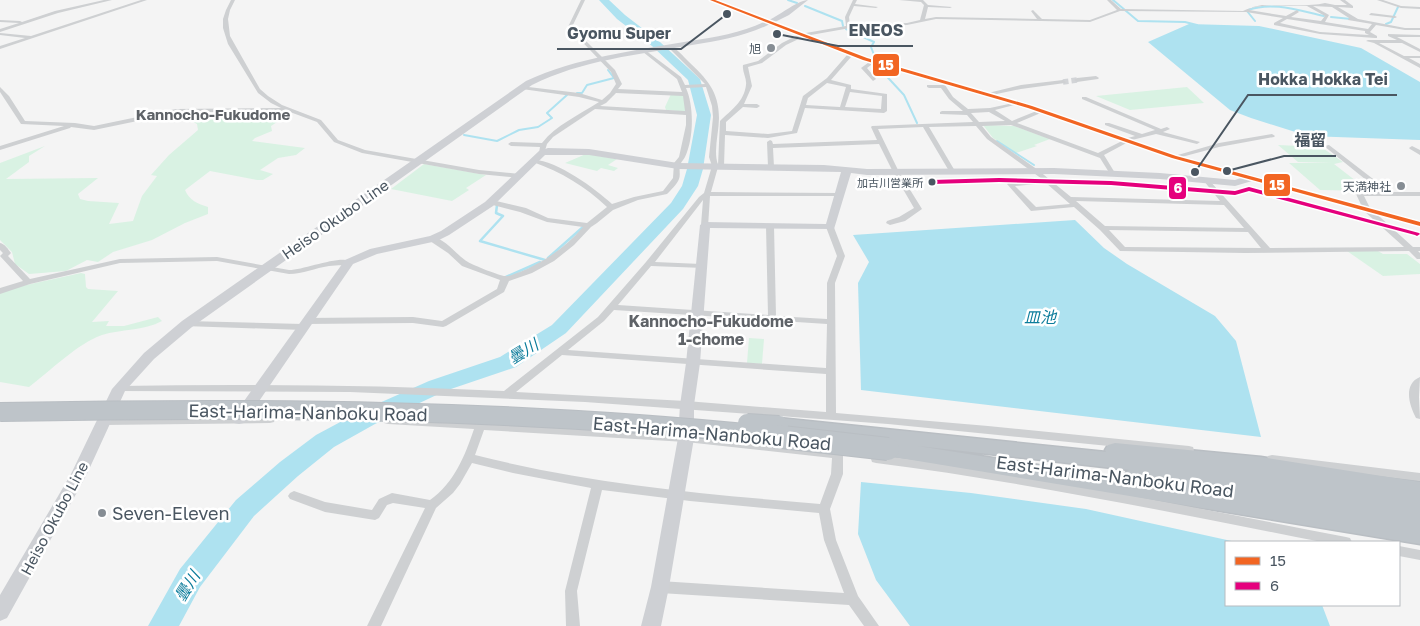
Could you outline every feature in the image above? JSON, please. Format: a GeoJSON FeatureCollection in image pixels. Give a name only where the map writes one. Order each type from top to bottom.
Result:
{"type":"FeatureCollection","features":[{"type":"Feature","properties":{"kind":"highway","name":"East-Harima-Nanboku Road"},"geometry":{"type":"LineString","coordinates":[[0,403],[384,402],[779,425],[1024,450],[1182,469],[1420,505]]}},
{"type":"Feature","properties":{"kind":"highway","name":"East-Harima-Nanboku Road"},"geometry":{"type":"LineString","coordinates":[[0,412],[296,410],[488,416],[720,431],[1035,465],[1200,486],[1420,519]]}},
{"type":"Feature","properties":{"kind":"highway"},"geometry":{"type":"LineString","coordinates":[[779,425],[967,437],[1187,457],[1261,465],[1420,490]]}},
{"type":"Feature","properties":{"kind":"highway"},"geometry":{"type":"LineString","coordinates":[[888,449],[1420,535]]}},
{"type":"Feature","properties":{"kind":"main road"},"geometry":{"type":"LineString","coordinates":[[712,0],[872,62],[1016,103],[1174,157],[1249,179],[1420,224]]}},
{"type":"Feature","properties":{"kind":"main road","name":"Heiso Okubo Line"},"geometry":{"type":"LineString","coordinates":[[0,612],[78,476],[119,389],[149,356],[187,324],[522,87],[556,71],[599,58],[712,39],[770,22],[792,10],[805,0]]}},
{"type":"Feature","properties":{"kind":"main road"},"geometry":{"type":"LineString","coordinates":[[239,419],[349,262],[374,251],[433,239],[492,202],[535,161],[543,149],[589,152],[678,166],[771,167],[896,172],[1036,171],[1112,173],[1235,183],[1249,179]]}},
{"type":"Feature","properties":{"kind":"main road"},"geometry":{"type":"LineString","coordinates":[[651,626],[660,587],[674,496],[686,438],[687,405],[693,363],[705,226],[830,227],[847,170]]}},
{"type":"Feature","properties":{"kind":"street"},"geometry":{"type":"LineString","coordinates":[[0,32],[71,8],[110,0]]}},
{"type":"Feature","properties":{"kind":"street"},"geometry":{"type":"LineString","coordinates":[[127,0],[138,2]]}},
{"type":"Feature","properties":{"kind":"street"},"geometry":{"type":"LineString","coordinates":[[0,48],[145,0]]}},
{"type":"Feature","properties":{"kind":"street"},"geometry":{"type":"LineString","coordinates":[[233,0],[227,9],[224,24],[225,31],[231,45],[260,92],[291,110],[321,122],[337,143],[364,152],[479,172],[520,176]]}},
{"type":"Feature","properties":{"kind":"street"},"geometry":{"type":"LineString","coordinates":[[511,144],[543,149],[557,129],[597,108],[615,91],[619,84],[616,74],[570,27],[583,0]]}},
{"type":"Feature","properties":{"kind":"street"},"geometry":{"type":"LineString","coordinates":[[901,0],[921,1],[926,6],[950,6]]}},
{"type":"Feature","properties":{"kind":"street"},"geometry":{"type":"LineString","coordinates":[[1109,0],[1120,10]]}},
{"type":"Feature","properties":{"kind":"street"},"geometry":{"type":"LineString","coordinates":[[1256,0],[1262,4]]}},
{"type":"Feature","properties":{"kind":"street"},"geometry":{"type":"LineString","coordinates":[[1270,0],[1275,3]]}},
{"type":"Feature","properties":{"kind":"street"},"geometry":{"type":"LineString","coordinates":[[1294,0],[1300,3]]}},
{"type":"Feature","properties":{"kind":"street"},"geometry":{"type":"LineString","coordinates":[[1318,0],[1352,17],[1375,24],[1420,30]]}},
{"type":"Feature","properties":{"kind":"street"},"geometry":{"type":"LineString","coordinates":[[1246,10],[1252,6],[1275,3],[1331,6],[1351,5],[1342,0]]}},
{"type":"Feature","properties":{"kind":"street"},"geometry":{"type":"LineString","coordinates":[[1379,0],[1420,8]]}},
{"type":"Feature","properties":{"kind":"street"},"geometry":{"type":"LineString","coordinates":[[848,27],[847,18],[854,2],[876,7]]}},
{"type":"Feature","properties":{"kind":"street"},"geometry":{"type":"LineString","coordinates":[[1387,2],[1395,5]]}},
{"type":"Feature","properties":{"kind":"street"},"geometry":{"type":"LineString","coordinates":[[1307,4],[1328,16],[1322,28]]}},
{"type":"Feature","properties":{"kind":"street"},"geometry":{"type":"LineString","coordinates":[[1373,4],[1403,5]]}},
{"type":"Feature","properties":{"kind":"street"},"geometry":{"type":"LineString","coordinates":[[1390,25],[1403,5]]}},
{"type":"Feature","properties":{"kind":"street"},"geometry":{"type":"LineString","coordinates":[[922,21],[926,6]]}},
{"type":"Feature","properties":{"kind":"street"},"geometry":{"type":"LineString","coordinates":[[1033,10],[1041,20]]}},
{"type":"Feature","properties":{"kind":"street"},"geometry":{"type":"LineString","coordinates":[[705,226],[707,194],[718,166],[723,121],[741,105],[750,83],[745,71],[746,65],[760,62],[784,44],[803,35],[848,27],[906,24],[946,18],[1090,21],[1120,10],[1234,12],[1246,10],[1288,17],[1322,28],[1375,37],[1367,32],[1368,30]]}},
{"type":"Feature","properties":{"kind":"street"},"geometry":{"type":"LineString","coordinates":[[1019,12],[1025,20]]}},
{"type":"Feature","properties":{"kind":"street"},"geometry":{"type":"LineString","coordinates":[[1297,13],[1276,24],[1368,30],[1375,24]]}},
{"type":"Feature","properties":{"kind":"street"},"geometry":{"type":"LineString","coordinates":[[1382,13],[1395,16]]}},
{"type":"Feature","properties":{"kind":"street"},"geometry":{"type":"LineString","coordinates":[[1371,14],[1395,16]]}},
{"type":"Feature","properties":{"kind":"street"},"geometry":{"type":"LineString","coordinates":[[0,20],[26,22]]}},
{"type":"Feature","properties":{"kind":"street"},"geometry":{"type":"LineString","coordinates":[[1405,29],[1419,36]]}},
{"type":"Feature","properties":{"kind":"street"},"geometry":{"type":"LineString","coordinates":[[0,32],[34,37]]}},
{"type":"Feature","properties":{"kind":"street"},"geometry":{"type":"LineString","coordinates":[[1419,36],[1390,35],[1420,51]]}},
{"type":"Feature","properties":{"kind":"street"},"geometry":{"type":"LineString","coordinates":[[1342,40],[1402,42]]}},
{"type":"Feature","properties":{"kind":"street"},"geometry":{"type":"LineString","coordinates":[[1373,41],[1420,66]]}},
{"type":"Feature","properties":{"kind":"street"},"geometry":{"type":"LineString","coordinates":[[670,47],[700,73],[708,84],[716,117],[712,157],[718,166]]}},
{"type":"Feature","properties":{"kind":"street"},"geometry":{"type":"LineString","coordinates":[[433,239],[451,251],[465,264],[505,279],[549,262],[588,225],[596,222],[611,207],[648,195],[665,193],[676,178],[686,143],[689,113],[686,94],[675,74],[646,51]]}},
{"type":"Feature","properties":{"kind":"street"},"geometry":{"type":"LineString","coordinates":[[722,133],[768,136],[795,132],[806,96],[826,81],[844,61],[853,55]]}},
{"type":"Feature","properties":{"kind":"street"},"geometry":{"type":"LineString","coordinates":[[1402,57],[1420,57]]}},
{"type":"Feature","properties":{"kind":"street"},"geometry":{"type":"LineString","coordinates":[[872,62],[864,68],[873,79]]}},
{"type":"Feature","properties":{"kind":"street"},"geometry":{"type":"LineString","coordinates":[[1077,80],[1096,78]]}},
{"type":"Feature","properties":{"kind":"street"},"geometry":{"type":"LineString","coordinates":[[826,81],[849,86],[842,108]]}},
{"type":"Feature","properties":{"kind":"street"},"geometry":{"type":"LineString","coordinates":[[987,94],[1063,82]]}},
{"type":"Feature","properties":{"kind":"street"},"geometry":{"type":"LineString","coordinates":[[682,87],[708,84]]}},
{"type":"Feature","properties":{"kind":"street"},"geometry":{"type":"LineString","coordinates":[[929,86],[943,86],[951,98],[967,112],[988,138],[1036,171],[1103,228],[1124,249],[1416,249]]}},
{"type":"Feature","properties":{"kind":"street"},"geometry":{"type":"LineString","coordinates":[[522,87],[579,95],[604,102]]}},
{"type":"Feature","properties":{"kind":"street"},"geometry":{"type":"LineString","coordinates":[[0,89],[8,95],[18,118],[23,123],[76,124],[94,128],[176,111],[291,110]]}},
{"type":"Feature","properties":{"kind":"street"},"geometry":{"type":"LineString","coordinates":[[802,106],[884,111],[885,95],[848,90]]}},
{"type":"Feature","properties":{"kind":"street"},"geometry":{"type":"LineString","coordinates":[[615,91],[686,94]]}},
{"type":"Feature","properties":{"kind":"street"},"geometry":{"type":"LineString","coordinates":[[1084,98],[1162,130],[1198,142]]}},
{"type":"Feature","properties":{"kind":"street"},"geometry":{"type":"LineString","coordinates":[[1096,104],[1104,102]]}},
{"type":"Feature","properties":{"kind":"street"},"geometry":{"type":"LineString","coordinates":[[942,113],[990,110],[1016,103]]}},
{"type":"Feature","properties":{"kind":"street"},"geometry":{"type":"LineString","coordinates":[[741,105],[757,106]]}},
{"type":"Feature","properties":{"kind":"street"},"geometry":{"type":"LineString","coordinates":[[597,108],[689,113]]}},
{"type":"Feature","properties":{"kind":"street"},"geometry":{"type":"LineString","coordinates":[[990,110],[1012,123],[1102,157],[1112,173]]}},
{"type":"Feature","properties":{"kind":"street"},"geometry":{"type":"LineString","coordinates":[[890,223],[902,219],[918,209],[880,142],[874,126],[1012,123],[1041,111]]}},
{"type":"Feature","properties":{"kind":"street"},"geometry":{"type":"LineString","coordinates":[[0,148],[76,124]]}},
{"type":"Feature","properties":{"kind":"street"},"geometry":{"type":"LineString","coordinates":[[1107,124],[1143,136]]}},
{"type":"Feature","properties":{"kind":"street"},"geometry":{"type":"LineString","coordinates":[[925,125],[952,171]]}},
{"type":"Feature","properties":{"kind":"street"},"geometry":{"type":"LineString","coordinates":[[1098,156],[1126,141],[1162,130]]}},
{"type":"Feature","properties":{"kind":"street"},"geometry":{"type":"LineString","coordinates":[[768,136],[771,167]]}},
{"type":"Feature","properties":{"kind":"street"},"geometry":{"type":"LineString","coordinates":[[1174,157],[1272,136]]}},
{"type":"Feature","properties":{"kind":"street"},"geometry":{"type":"LineString","coordinates":[[770,146],[880,142]]}},
{"type":"Feature","properties":{"kind":"street"},"geometry":{"type":"LineString","coordinates":[[1327,146],[1387,193]]}},
{"type":"Feature","properties":{"kind":"street"},"geometry":{"type":"LineString","coordinates":[[1412,148],[1420,153]]}},
{"type":"Feature","properties":{"kind":"street"},"geometry":{"type":"LineString","coordinates":[[535,161],[580,180],[600,195],[611,207]]}},
{"type":"Feature","properties":{"kind":"street"},"geometry":{"type":"LineString","coordinates":[[1047,181],[1010,184],[1034,208],[1077,205]]}},
{"type":"Feature","properties":{"kind":"street"},"geometry":{"type":"LineString","coordinates":[[1208,181],[1267,250]]}},
{"type":"Feature","properties":{"kind":"street"},"geometry":{"type":"LineString","coordinates":[[507,394],[558,352],[585,334],[612,307],[701,198],[707,194],[839,195]]}},
{"type":"Feature","properties":{"kind":"street"},"geometry":{"type":"LineString","coordinates":[[1420,194],[1359,194],[1367,209],[1416,249],[1420,257]]}},
{"type":"Feature","properties":{"kind":"street"},"geometry":{"type":"LineString","coordinates":[[1069,199],[1225,203]]}},
{"type":"Feature","properties":{"kind":"street"},"geometry":{"type":"LineString","coordinates":[[492,202],[523,210],[547,220],[588,225]]}},
{"type":"Feature","properties":{"kind":"street"},"geometry":{"type":"LineString","coordinates":[[770,226],[772,317]]}},
{"type":"Feature","properties":{"kind":"street"},"geometry":{"type":"LineString","coordinates":[[830,227],[841,256],[831,283],[831,417]]}},
{"type":"Feature","properties":{"kind":"street"},"geometry":{"type":"LineString","coordinates":[[1103,228],[1248,230]]}},
{"type":"Feature","properties":{"kind":"street"},"geometry":{"type":"LineString","coordinates":[[0,245],[7,253],[2,256],[28,282]]}},
{"type":"Feature","properties":{"kind":"street"},"geometry":{"type":"LineString","coordinates":[[0,291],[28,282],[120,261],[217,259],[298,272],[326,264],[349,262]]}},
{"type":"Feature","properties":{"kind":"street"},"geometry":{"type":"LineString","coordinates":[[649,264],[700,266]]}},
{"type":"Feature","properties":{"kind":"street"},"geometry":{"type":"LineString","coordinates":[[187,324],[305,324],[413,320],[444,324],[501,290],[505,279]]}},
{"type":"Feature","properties":{"kind":"street"},"geometry":{"type":"LineString","coordinates":[[612,307],[832,322]]}},
{"type":"Feature","properties":{"kind":"street"},"geometry":{"type":"LineString","coordinates":[[558,352],[693,363],[830,371]]}},
{"type":"Feature","properties":{"kind":"street"},"geometry":{"type":"LineString","coordinates":[[1420,380],[1413,394],[1414,405],[1420,415]]}},
{"type":"Feature","properties":{"kind":"street"},"geometry":{"type":"LineString","coordinates":[[119,389],[261,388],[382,390],[507,394],[687,405],[1112,442],[1420,477]]}},
{"type":"Feature","properties":{"kind":"street"},"geometry":{"type":"LineString","coordinates":[[103,420],[390,420],[686,438],[938,466],[1044,482],[1341,541]]}},
{"type":"Feature","properties":{"kind":"street"},"geometry":{"type":"LineString","coordinates":[[374,626],[432,505],[444,498],[470,458],[480,426]]}},
{"type":"Feature","properties":{"kind":"street"},"geometry":{"type":"LineString","coordinates":[[838,454],[837,474],[824,509],[830,540],[853,599],[872,626]]}},
{"type":"Feature","properties":{"kind":"street"},"geometry":{"type":"LineString","coordinates":[[470,458],[516,471],[674,496],[824,509]]}},
{"type":"Feature","properties":{"kind":"street"},"geometry":{"type":"LineString","coordinates":[[573,626],[571,591],[598,484]]}},
{"type":"Feature","properties":{"kind":"street"},"geometry":{"type":"LineString","coordinates":[[294,496],[325,507],[375,515],[383,502],[392,498],[432,505]]}},
{"type":"Feature","properties":{"kind":"street"},"geometry":{"type":"LineString","coordinates":[[1400,551],[1420,555]]}},
{"type":"Feature","properties":{"kind":"street"},"geometry":{"type":"LineString","coordinates":[[660,587],[853,599]]}},
{"type":"Feature","properties":{"kind":"green space"},"geometry":{"type":"Polygon","coordinates":[[[1187,87],[1204,103],[1130,110],[1096,96],[1187,87]]]}},
{"type":"Feature","properties":{"kind":"green space"},"geometry":{"type":"Polygon","coordinates":[[[671,94],[683,95],[688,112],[666,110],[665,107],[671,94]]]}},
{"type":"Feature","properties":{"kind":"green space"},"geometry":{"type":"Polygon","coordinates":[[[187,112],[289,114],[271,126],[272,131],[252,141],[305,148],[296,155],[278,158],[260,170],[273,174],[263,180],[210,171],[185,190],[194,201],[208,207],[208,214],[185,223],[152,240],[113,252],[98,262],[87,260],[66,271],[29,274],[15,264],[12,252],[0,240],[0,163],[45,146],[29,156],[29,162],[6,179],[98,178],[78,194],[80,199],[119,203],[109,224],[133,221],[142,196],[157,176],[151,175],[169,155],[198,130],[197,124],[181,116],[187,112]]]}},
{"type":"Feature","properties":{"kind":"green space"},"geometry":{"type":"Polygon","coordinates":[[[983,125],[1014,126],[1050,139],[1034,145],[1037,146],[1016,153],[993,138],[983,125]]]}},
{"type":"Feature","properties":{"kind":"green space"},"geometry":{"type":"Polygon","coordinates":[[[1278,145],[1321,147],[1343,162],[1334,164],[1369,191],[1320,190],[1289,163],[1332,163],[1298,162],[1278,145]]]}},
{"type":"Feature","properties":{"kind":"green space"},"geometry":{"type":"Polygon","coordinates":[[[586,154],[617,159],[608,165],[618,168],[614,171],[601,168],[597,171],[565,163],[586,154]]]}},
{"type":"Feature","properties":{"kind":"green space"},"geometry":{"type":"Polygon","coordinates":[[[424,164],[486,175],[466,188],[469,190],[452,201],[391,189],[424,164]]]}},
{"type":"Feature","properties":{"kind":"green space"},"geometry":{"type":"Polygon","coordinates":[[[1347,251],[1378,251],[1383,254],[1407,254],[1420,264],[1420,274],[1383,276],[1347,251]]]}},
{"type":"Feature","properties":{"kind":"green space"},"geometry":{"type":"Polygon","coordinates":[[[81,273],[85,274],[86,287],[88,289],[118,291],[92,322],[109,321],[106,326],[124,326],[158,317],[162,321],[148,327],[109,333],[93,339],[83,344],[29,387],[0,382],[0,293],[17,287],[81,273]]]}},
{"type":"Feature","properties":{"kind":"green space"},"geometry":{"type":"Polygon","coordinates":[[[749,338],[764,339],[762,364],[747,363],[749,338]]]}},
{"type":"Feature","properties":{"kind":"water"},"geometry":{"type":"Polygon","coordinates":[[[1189,24],[1259,26],[1361,48],[1420,82],[1420,140],[1308,136],[1230,110],[1148,42],[1189,24]]]}},
{"type":"Feature","properties":{"kind":"water","name":"皿池"},"geometry":{"type":"Polygon","coordinates":[[[1075,220],[1104,248],[1127,264],[1215,316],[1236,341],[1261,437],[861,390],[858,283],[869,262],[853,235],[1075,220]]]}},
{"type":"Feature","properties":{"kind":"water"},"geometry":{"type":"Polygon","coordinates":[[[861,482],[971,493],[1086,509],[1231,541],[1225,541],[1225,606],[1322,606],[1330,626],[910,626],[876,580],[858,534],[861,482]]]}},
{"type":"Feature","properties":{"kind":"waterway","name":"曇川"},"geometry":{"type":"LineString","coordinates":[[163,626],[190,578],[245,508],[289,469],[325,441],[367,418],[437,386],[508,362],[559,329],[677,206],[690,186],[695,169],[704,115],[694,79],[656,44],[621,17],[604,0]]}},
{"type":"Feature","properties":{"kind":"waterway"},"geometry":{"type":"LineString","coordinates":[[788,0],[797,3]]}},
{"type":"Feature","properties":{"kind":"waterway"},"geometry":{"type":"LineString","coordinates":[[1113,0],[1138,21],[1185,22],[1197,25]]}},
{"type":"Feature","properties":{"kind":"waterway"},"geometry":{"type":"LineString","coordinates":[[805,6],[842,21],[843,26]]}},
{"type":"Feature","properties":{"kind":"waterway"},"geometry":{"type":"LineString","coordinates":[[1248,10],[1267,6],[1324,16]]}},
{"type":"Feature","properties":{"kind":"waterway"},"geometry":{"type":"LineString","coordinates":[[1386,24],[1391,22],[1398,7]]}},
{"type":"Feature","properties":{"kind":"waterway"},"geometry":{"type":"LineString","coordinates":[[1247,11],[1255,21]]}},
{"type":"Feature","properties":{"kind":"waterway"},"geometry":{"type":"LineString","coordinates":[[1331,17],[1351,19]]}},
{"type":"Feature","properties":{"kind":"waterway"},"geometry":{"type":"LineString","coordinates":[[846,29],[874,42],[871,47],[876,60]]}},
{"type":"Feature","properties":{"kind":"waterway"},"geometry":{"type":"LineString","coordinates":[[879,68],[904,95],[917,123]]}},
{"type":"Feature","properties":{"kind":"waterway"},"geometry":{"type":"LineString","coordinates":[[577,93],[582,93],[587,85],[614,78],[608,70]]}},
{"type":"Feature","properties":{"kind":"waterway"},"geometry":{"type":"LineString","coordinates":[[464,135],[497,141],[519,130],[538,127],[552,118],[547,113],[567,95]]}},
{"type":"Feature","properties":{"kind":"waterway"},"geometry":{"type":"LineString","coordinates":[[997,141],[1034,165]]}},
{"type":"Feature","properties":{"kind":"waterway"},"geometry":{"type":"LineString","coordinates":[[497,205],[496,213],[503,216],[480,241],[545,260]]}},
{"type":"Feature","properties":{"kind":"waterway"},"geometry":{"type":"LineString","coordinates":[[548,258],[583,227]]}},
{"type":"Feature","properties":{"kind":"waterway"},"geometry":{"type":"LineString","coordinates":[[506,277],[540,262]]}},
{"type":"Feature","properties":{"kind":"tunnel"},"geometry":{"type":"LineString","coordinates":[[1063,82],[1077,80]]}},
{"type":"Feature","properties":{"kind":"transit line","name":"15"},"geometry":{"type":"LineString","coordinates":[[712,0],[865,59],[1030,107],[1174,157],[1420,224]]}},
{"type":"Feature","properties":{"kind":"transit line","name":"6"},"geometry":{"type":"LineString","coordinates":[[932,182],[999,180],[1111,183],[1235,193],[1249,189],[1417,234]]}},
{"type":"Feature","properties":{"kind":"place","name":"Gyomu Super"},"geometry":{"type":"Point","coordinates":[727,14]}},
{"type":"Feature","properties":{"kind":"place","name":"ENEOS"},"geometry":{"type":"Point","coordinates":[777,34]}},
{"type":"Feature","properties":{"kind":"place","name":"旭"},"geometry":{"type":"Point","coordinates":[771,48]}},
{"type":"Feature","properties":{"kind":"place","name":"福留"},"geometry":{"type":"Point","coordinates":[1227,171]}},
{"type":"Feature","properties":{"kind":"place","name":"Hokka Hokka Tei"},"geometry":{"type":"Point","coordinates":[1195,172]}},
{"type":"Feature","properties":{"kind":"place","name":"加古川営業所"},"geometry":{"type":"Point","coordinates":[932,182]}},
{"type":"Feature","properties":{"kind":"place","name":"天満神社"},"geometry":{"type":"Point","coordinates":[1401,186]}},
{"type":"Feature","properties":{"kind":"place","name":"Seven-Eleven"},"geometry":{"type":"Point","coordinates":[102,513]}},
{"type":"Feature","properties":{"kind":"district","name":"Kannocho-Fukudome"},"geometry":{"type":"Point","coordinates":[213,114]}},
{"type":"Feature","properties":{"kind":"district","name":"Kannocho-Fukudome 1-chome"},"geometry":{"type":"Point","coordinates":[711,330]}}]}
